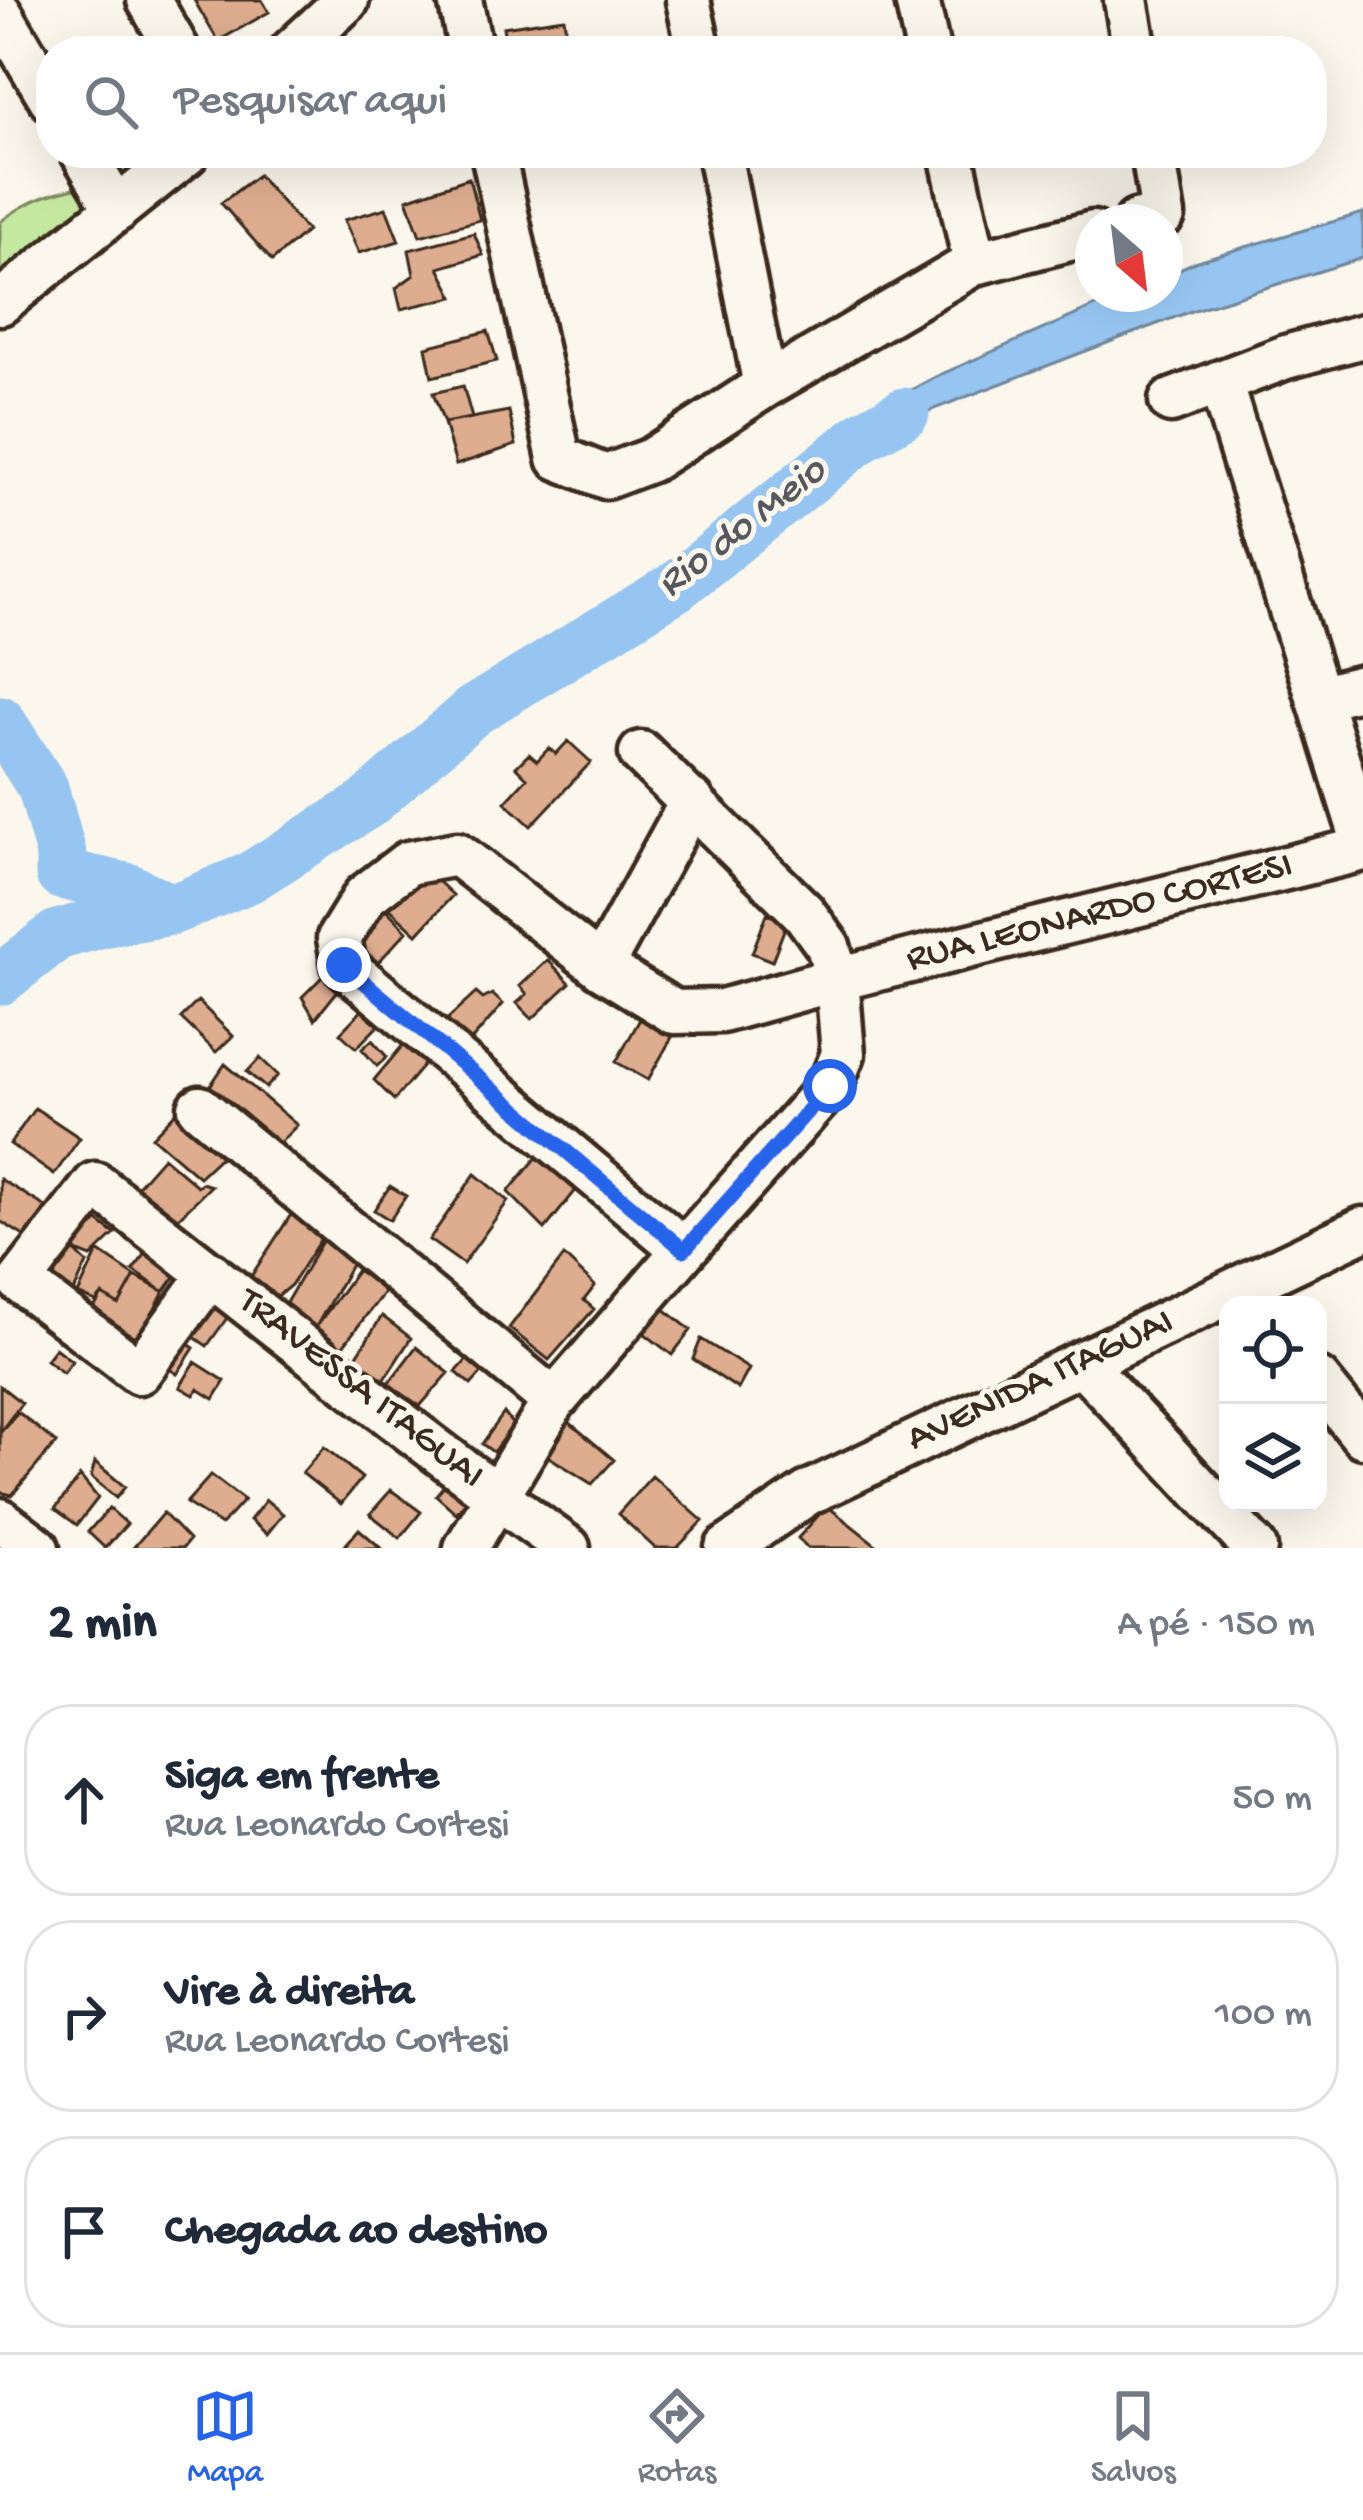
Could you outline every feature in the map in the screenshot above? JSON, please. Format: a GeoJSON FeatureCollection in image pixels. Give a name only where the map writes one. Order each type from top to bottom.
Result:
{"type":"FeatureCollection","features":[{"type":"Feature","properties":{"kind":"street"},"geometry":{"type":"LineString","coordinates":[[149,0],[169,36]]}},
{"type":"Feature","properties":{"kind":"street"},"geometry":{"type":"LineString","coordinates":[[308,36],[347,0]]}},
{"type":"Feature","properties":{"kind":"street"},"geometry":{"type":"LineString","coordinates":[[460,0],[468,36]]}},
{"type":"Feature","properties":{"kind":"street"},"geometry":{"type":"LineString","coordinates":[[688,0],[696,36]]}},
{"type":"Feature","properties":{"kind":"street"},"geometry":{"type":"LineString","coordinates":[[917,0],[925,36]]}},
{"type":"Feature","properties":{"kind":"street"},"geometry":{"type":"LineString","coordinates":[[1126,0],[1132,36]]}},
{"type":"Feature","properties":{"kind":"street"},"geometry":{"type":"LineString","coordinates":[[3,24],[36,76]]}},
{"type":"Feature","properties":{"kind":"street"},"geometry":{"type":"LineString","coordinates":[[92,168],[117,210]]}},
{"type":"Feature","properties":{"kind":"street"},"geometry":{"type":"LineString","coordinates":[[0,304],[169,168]]}},
{"type":"Feature","properties":{"kind":"street"},"geometry":{"type":"LineString","coordinates":[[496,168],[559,458],[606,477],[651,460],[765,386],[975,263],[1075,238]]}},
{"type":"Feature","properties":{"kind":"street"},"geometry":{"type":"LineString","coordinates":[[722,168],[765,386]]}},
{"type":"Feature","properties":{"kind":"street"},"geometry":{"type":"LineString","coordinates":[[954,168],[975,263]]}},
{"type":"Feature","properties":{"kind":"street"},"geometry":{"type":"LineString","coordinates":[[1150,204],[1152,168]]}},
{"type":"Feature","properties":{"kind":"street"},"geometry":{"type":"LineString","coordinates":[[1171,401],[1286,357],[1363,336]]}},
{"type":"Feature","properties":{"kind":"street"},"geometry":{"type":"LineString","coordinates":[[1220,382],[1363,845]]}},
{"type":"Feature","properties":{"kind":"street"},"geometry":{"type":"LineString","coordinates":[[1318,698],[1363,687]]}},
{"type":"Feature","properties":{"kind":"street"},"geometry":{"type":"LineString","coordinates":[[466,1548],[554,1401],[830,1086],[843,1054],[837,979],[828,946],[805,913],[641,753]]}},
{"type":"Feature","properties":{"kind":"street"},"geometry":{"type":"LineString","coordinates":[[601,967],[692,801]]}},
{"type":"Feature","properties":{"kind":"street","name":"RUA LEONARDO CORTESI"},"geometry":{"type":"LineString","coordinates":[[684,1250],[344,965],[338,938],[364,896],[408,863],[457,854],[601,967],[674,1012],[722,1011],[1363,845]]}},
{"type":"Feature","properties":{"kind":"street"},"geometry":{"type":"LineString","coordinates":[[200,1108],[554,1401]]}},
{"type":"Feature","properties":{"kind":"street","name":"TRAVESSA ITAGUAI"},"geometry":{"type":"LineString","coordinates":[[211,1274],[140,1372],[20,1281],[94,1184],[568,1548]]}},
{"type":"Feature","properties":{"kind":"street","name":"AVENIDA ITAGUAI"},"geometry":{"type":"LineString","coordinates":[[1250,1296],[1363,1229]]}},
{"type":"Feature","properties":{"kind":"street","name":"AVENIDA ITAGUAI"},"geometry":{"type":"LineString","coordinates":[[727,1548],[808,1493],[1082,1363],[1219,1308]]}},
{"type":"Feature","properties":{"kind":"street"},"geometry":{"type":"LineString","coordinates":[[1082,1363],[1256,1548]]}},
{"type":"Feature","properties":{"kind":"street"},"geometry":{"type":"LineString","coordinates":[[1327,1391],[1363,1436]]}},
{"type":"Feature","properties":{"kind":"street"},"geometry":{"type":"LineString","coordinates":[[0,1520],[37,1548]]}},
{"type":"Feature","properties":{"kind":"green space"},"geometry":{"type":"Polygon","coordinates":[[[94,184],[107,205],[0,295],[0,222],[44,197],[94,184]]]}},
{"type":"Feature","properties":{"kind":"water"},"geometry":{"type":"Polygon","coordinates":[[[1363,213],[1363,258],[1194,310],[863,436],[770,511],[853,421],[935,377],[1082,312],[1183,312],[1183,268],[1363,213]]]}},
{"type":"Feature","properties":{"kind":"building"},"geometry":{"type":"Polygon","coordinates":[[[194,0],[262,0],[269,12],[227,36],[215,36],[194,0]]]}},
{"type":"Feature","properties":{"kind":"building"},"geometry":{"type":"Polygon","coordinates":[[[564,18],[567,36],[504,36],[503,27],[564,18]]]}},
{"type":"Feature","properties":{"kind":"building"},"geometry":{"type":"Polygon","coordinates":[[[258,175],[307,231],[272,261],[221,203],[258,175]]]}},
{"type":"Feature","properties":{"kind":"building"},"geometry":{"type":"Polygon","coordinates":[[[469,178],[480,220],[420,236],[407,199],[469,178]]]}},
{"type":"Feature","properties":{"kind":"building"},"geometry":{"type":"Polygon","coordinates":[[[386,208],[399,241],[359,253],[344,220],[386,208]]]}},
{"type":"Feature","properties":{"kind":"building"},"geometry":{"type":"Polygon","coordinates":[[[474,233],[483,255],[439,268],[454,297],[401,309],[396,288],[414,275],[409,250],[474,233]]]}},
{"type":"Feature","properties":{"kind":"building"},"geometry":{"type":"Polygon","coordinates":[[[488,331],[497,361],[432,377],[426,347],[488,331]]]}},
{"type":"Feature","properties":{"kind":"building"},"geometry":{"type":"Polygon","coordinates":[[[463,386],[472,418],[444,423],[433,393],[463,386]]]}},
{"type":"Feature","properties":{"kind":"building"},"geometry":{"type":"Polygon","coordinates":[[[509,411],[516,445],[456,465],[444,423],[509,411]]]}},
{"type":"Feature","properties":{"kind":"building"},"geometry":{"type":"Polygon","coordinates":[[[568,741],[591,762],[531,826],[505,802],[527,778],[516,767],[529,754],[537,761],[549,748],[556,754],[568,741]]]}},
{"type":"Feature","properties":{"kind":"building"},"geometry":{"type":"Polygon","coordinates":[[[426,870],[453,895],[417,934],[384,903],[389,897],[395,903],[426,870]]]}},
{"type":"Feature","properties":{"kind":"building"},"geometry":{"type":"Polygon","coordinates":[[[381,904],[407,931],[373,968],[347,944],[381,904]]]}},
{"type":"Feature","properties":{"kind":"building"},"geometry":{"type":"Polygon","coordinates":[[[767,914],[787,922],[772,961],[752,953],[767,914]]]}},
{"type":"Feature","properties":{"kind":"building"},"geometry":{"type":"Polygon","coordinates":[[[548,960],[570,983],[532,1019],[517,1003],[527,994],[520,986],[548,960]]]}},
{"type":"Feature","properties":{"kind":"building"},"geometry":{"type":"Polygon","coordinates":[[[330,969],[348,978],[315,1019],[302,997],[330,969]]]}},
{"type":"Feature","properties":{"kind":"building"},"geometry":{"type":"Polygon","coordinates":[[[476,993],[483,999],[492,994],[503,1004],[464,1049],[440,1026],[476,993]]]}},
{"type":"Feature","properties":{"kind":"building"},"geometry":{"type":"Polygon","coordinates":[[[198,1001],[233,1036],[216,1052],[181,1018],[198,1001]]]}},
{"type":"Feature","properties":{"kind":"building"},"geometry":{"type":"Polygon","coordinates":[[[366,1006],[381,1023],[356,1048],[340,1033],[366,1006]]]}},
{"type":"Feature","properties":{"kind":"building"},"geometry":{"type":"Polygon","coordinates":[[[644,1012],[676,1030],[648,1080],[616,1062],[644,1012]]]}},
{"type":"Feature","properties":{"kind":"building"},"geometry":{"type":"Polygon","coordinates":[[[408,1039],[428,1060],[394,1100],[374,1080],[408,1039]]]}},
{"type":"Feature","properties":{"kind":"building"},"geometry":{"type":"Polygon","coordinates":[[[372,1040],[387,1057],[377,1066],[362,1049],[372,1040]]]}},
{"type":"Feature","properties":{"kind":"building"},"geometry":{"type":"Polygon","coordinates":[[[260,1058],[278,1075],[266,1088],[247,1072],[260,1058]]]}},
{"type":"Feature","properties":{"kind":"building"},"geometry":{"type":"Polygon","coordinates":[[[225,1064],[297,1125],[267,1156],[202,1098],[225,1064]]]}},
{"type":"Feature","properties":{"kind":"building"},"geometry":{"type":"Polygon","coordinates":[[[35,1108],[80,1138],[54,1175],[10,1144],[35,1108]]]}},
{"type":"Feature","properties":{"kind":"building"},"geometry":{"type":"Polygon","coordinates":[[[180,1108],[230,1148],[199,1177],[152,1137],[180,1108]]]}},
{"type":"Feature","properties":{"kind":"building"},"geometry":{"type":"Polygon","coordinates":[[[544,1149],[581,1184],[545,1229],[508,1192],[544,1149]]]}},
{"type":"Feature","properties":{"kind":"building"},"geometry":{"type":"Polygon","coordinates":[[[163,1157],[197,1186],[211,1186],[172,1224],[133,1191],[163,1157]]]}},
{"type":"Feature","properties":{"kind":"building"},"geometry":{"type":"Polygon","coordinates":[[[475,1174],[508,1201],[463,1264],[429,1240],[475,1174]]]}},
{"type":"Feature","properties":{"kind":"building"},"geometry":{"type":"Polygon","coordinates":[[[0,1179],[46,1207],[27,1238],[0,1221],[0,1179]]]}},
{"type":"Feature","properties":{"kind":"building"},"geometry":{"type":"Polygon","coordinates":[[[390,1186],[406,1196],[390,1220],[374,1210],[390,1186]]]}},
{"type":"Feature","properties":{"kind":"building"},"geometry":{"type":"Polygon","coordinates":[[[296,1207],[327,1229],[291,1285],[273,1300],[248,1281],[296,1207]]]}},
{"type":"Feature","properties":{"kind":"building"},"geometry":{"type":"Polygon","coordinates":[[[87,1213],[115,1234],[91,1257],[66,1247],[87,1213]]]}},
{"type":"Feature","properties":{"kind":"building"},"geometry":{"type":"Polygon","coordinates":[[[61,1238],[87,1263],[73,1294],[38,1270],[61,1238]]]}},
{"type":"Feature","properties":{"kind":"building"},"geometry":{"type":"Polygon","coordinates":[[[324,1238],[352,1263],[308,1341],[277,1318],[324,1238]]]}},
{"type":"Feature","properties":{"kind":"building"},"geometry":{"type":"Polygon","coordinates":[[[151,1247],[180,1270],[164,1292],[133,1270],[151,1247]]]}},
{"type":"Feature","properties":{"kind":"building"},"geometry":{"type":"Polygon","coordinates":[[[98,1251],[135,1276],[119,1305],[102,1295],[96,1302],[78,1294],[98,1251]]]}},
{"type":"Feature","properties":{"kind":"building"},"geometry":{"type":"Polygon","coordinates":[[[564,1256],[595,1286],[584,1300],[594,1309],[549,1360],[509,1328],[564,1256]]]}},
{"type":"Feature","properties":{"kind":"building"},"geometry":{"type":"Polygon","coordinates":[[[357,1270],[385,1291],[340,1350],[316,1327],[357,1270]]]}},
{"type":"Feature","properties":{"kind":"building"},"geometry":{"type":"Polygon","coordinates":[[[135,1276],[164,1292],[139,1339],[91,1313],[102,1295],[119,1305],[135,1276]]]}},
{"type":"Feature","properties":{"kind":"building"},"geometry":{"type":"Polygon","coordinates":[[[205,1293],[232,1311],[207,1346],[181,1328],[205,1293]]]}},
{"type":"Feature","properties":{"kind":"building"},"geometry":{"type":"Polygon","coordinates":[[[650,1298],[691,1330],[672,1355],[631,1323],[650,1298]]]}},
{"type":"Feature","properties":{"kind":"building"},"geometry":{"type":"Polygon","coordinates":[[[382,1316],[411,1338],[376,1392],[348,1370],[382,1316]]]}},
{"type":"Feature","properties":{"kind":"building"},"geometry":{"type":"Polygon","coordinates":[[[176,1336],[194,1348],[177,1374],[159,1361],[176,1336]]]}},
{"type":"Feature","properties":{"kind":"building"},"geometry":{"type":"Polygon","coordinates":[[[701,1339],[749,1369],[738,1389],[693,1359],[701,1339]]]}},
{"type":"Feature","properties":{"kind":"building"},"geometry":{"type":"Polygon","coordinates":[[[416,1347],[449,1373],[420,1406],[388,1384],[416,1347]]]}},
{"type":"Feature","properties":{"kind":"building"},"geometry":{"type":"Polygon","coordinates":[[[55,1348],[72,1361],[63,1373],[46,1360],[55,1348]]]}},
{"type":"Feature","properties":{"kind":"building"},"geometry":{"type":"Polygon","coordinates":[[[473,1353],[488,1366],[471,1385],[456,1372],[473,1353]]]}},
{"type":"Feature","properties":{"kind":"building"},"geometry":{"type":"Polygon","coordinates":[[[195,1362],[225,1381],[214,1399],[198,1389],[194,1395],[180,1387],[195,1362]]]}},
{"type":"Feature","properties":{"kind":"building"},"geometry":{"type":"Polygon","coordinates":[[[0,1386],[22,1403],[0,1432],[0,1386]]]}},
{"type":"Feature","properties":{"kind":"building"},"geometry":{"type":"Polygon","coordinates":[[[18,1412],[56,1443],[12,1495],[0,1492],[0,1433],[18,1412]]]}},
{"type":"Feature","properties":{"kind":"building"},"geometry":{"type":"Polygon","coordinates":[[[504,1413],[513,1425],[493,1452],[482,1444],[504,1413]]]}},
{"type":"Feature","properties":{"kind":"building"},"geometry":{"type":"Polygon","coordinates":[[[563,1417],[614,1460],[592,1484],[538,1450],[563,1417]]]}},
{"type":"Feature","properties":{"kind":"building"},"geometry":{"type":"Polygon","coordinates":[[[324,1447],[362,1478],[341,1504],[302,1473],[324,1447]]]}},
{"type":"Feature","properties":{"kind":"building"},"geometry":{"type":"Polygon","coordinates":[[[95,1462],[125,1487],[116,1498],[91,1477],[95,1462]]]}},
{"type":"Feature","properties":{"kind":"building"},"geometry":{"type":"Polygon","coordinates":[[[211,1475],[244,1500],[221,1525],[186,1503],[211,1475]]]}},
{"type":"Feature","properties":{"kind":"building"},"geometry":{"type":"Polygon","coordinates":[[[80,1476],[98,1498],[77,1525],[55,1509],[80,1476]]]}},
{"type":"Feature","properties":{"kind":"building"},"geometry":{"type":"Polygon","coordinates":[[[652,1476],[703,1521],[677,1548],[655,1548],[618,1514],[652,1476]]]}},
{"type":"Feature","properties":{"kind":"building"},"geometry":{"type":"Polygon","coordinates":[[[451,1477],[472,1495],[456,1513],[436,1495],[451,1477]]]}},
{"type":"Feature","properties":{"kind":"building"},"geometry":{"type":"Polygon","coordinates":[[[391,1490],[421,1512],[400,1538],[370,1514],[391,1490]]]}},
{"type":"Feature","properties":{"kind":"building"},"geometry":{"type":"Polygon","coordinates":[[[266,1500],[283,1514],[267,1534],[250,1520],[266,1500]]]}},
{"type":"Feature","properties":{"kind":"building"},"geometry":{"type":"Polygon","coordinates":[[[827,1506],[880,1548],[808,1548],[798,1538],[827,1506]]]}},
{"type":"Feature","properties":{"kind":"building"},"geometry":{"type":"Polygon","coordinates":[[[109,1508],[127,1524],[105,1548],[88,1532],[109,1508]]]}},
{"type":"Feature","properties":{"kind":"building"},"geometry":{"type":"Polygon","coordinates":[[[163,1513],[189,1540],[183,1548],[133,1548],[163,1513]]]}},
{"type":"Feature","properties":{"kind":"building"},"geometry":{"type":"Polygon","coordinates":[[[359,1529],[381,1548],[343,1548],[359,1529]]]}},
{"type":"Feature","properties":{"kind":"waterway","name":"Rio do Meio"},"geometry":{"type":"LineString","coordinates":[[0,980],[57,935],[171,910],[249,878],[367,804],[473,711],[677,586],[863,436],[904,413]]}},
{"type":"Feature","properties":{"kind":"waterway"},"geometry":{"type":"LineString","coordinates":[[0,721],[43,788],[61,854],[61,874],[130,889],[170,909]]}},
{"type":"Feature","properties":{"kind":"route"},"geometry":{"type":"LineString","coordinates":[[344,965],[684,1250],[830,1086]]}}]}
